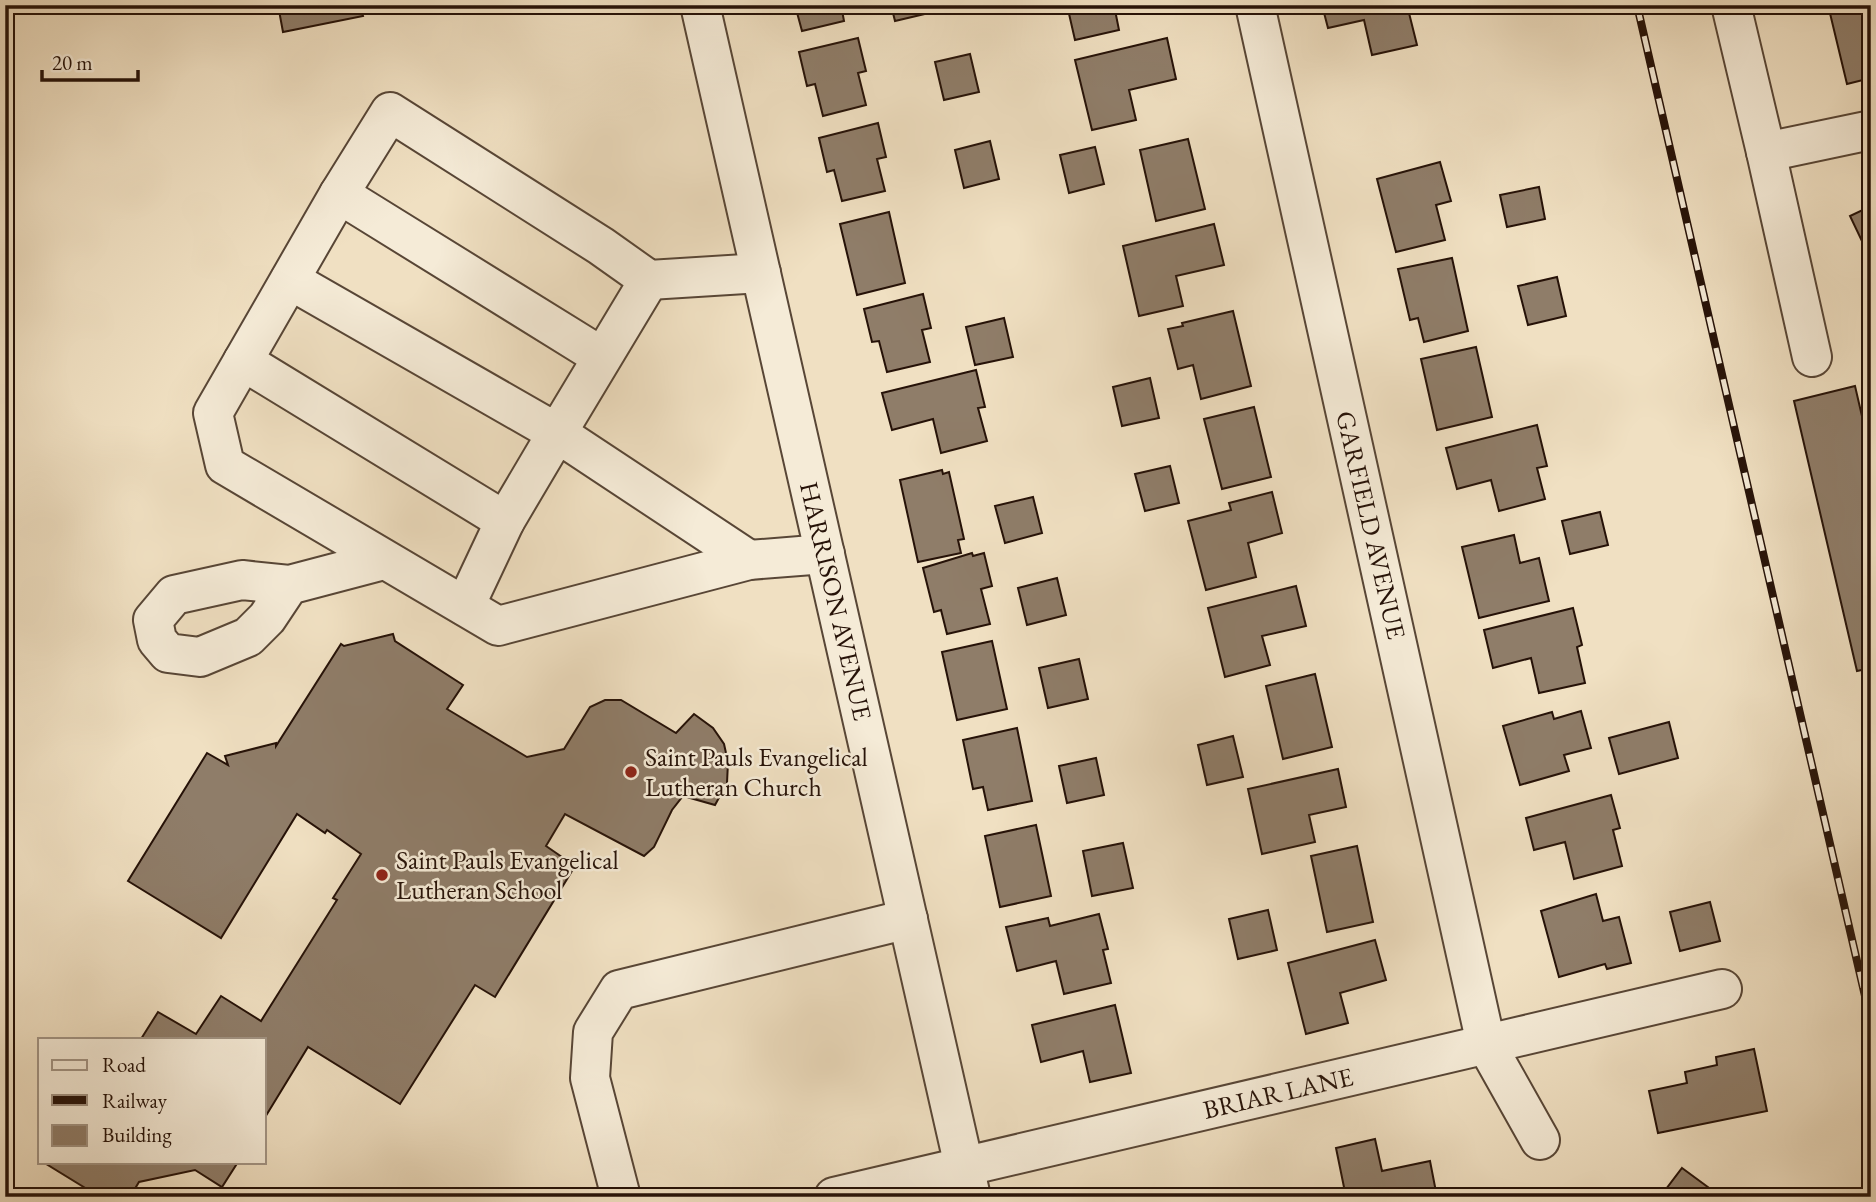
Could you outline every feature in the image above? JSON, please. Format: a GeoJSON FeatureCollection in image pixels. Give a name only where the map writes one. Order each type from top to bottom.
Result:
{"type":"FeatureCollection","features":[{"type":"Feature","properties":{"kind":"street","name":"HARRISON AVENUE"},"geometry":{"type":"LineString","coordinates":[[700,5],[967,1182]]}},
{"type":"Feature","properties":{"kind":"street","name":"GARFIELD AVENUE"},"geometry":{"type":"LineString","coordinates":[[1255,5],[1486,1044],[1540,1140]]}},
{"type":"Feature","properties":{"kind":"street"},"geometry":{"type":"LineString","coordinates":[[1731,5],[1812,357]]}},
{"type":"Feature","properties":{"kind":"street"},"geometry":{"type":"LineString","coordinates":[[761,273],[649,280],[601,246],[390,112],[213,413],[225,465],[498,626],[749,560],[825,554]]}},
{"type":"Feature","properties":{"kind":"street"},"geometry":{"type":"LineString","coordinates":[[1766,152],[1871,130]]}},
{"type":"Feature","properties":{"kind":"street"},"geometry":{"type":"LineString","coordinates":[[340,194],[602,357]]}},
{"type":"Feature","properties":{"kind":"street"},"geometry":{"type":"LineString","coordinates":[[290,279],[557,433],[749,560]]}},
{"type":"Feature","properties":{"kind":"street"},"geometry":{"type":"LineString","coordinates":[[465,606],[505,521],[649,280]]}},
{"type":"Feature","properties":{"kind":"street"},"geometry":{"type":"LineString","coordinates":[[243,361],[505,521]]}},
{"type":"Feature","properties":{"kind":"street"},"geometry":{"type":"LineString","coordinates":[[289,585],[384,560]]}},
{"type":"Feature","properties":{"kind":"street"},"geometry":{"type":"LineString","coordinates":[[621,1197],[590,1078],[593,1032],[619,990],[908,919]]}},
{"type":"Feature","properties":{"kind":"street","name":"BRIAR LANE"},"geometry":{"type":"LineString","coordinates":[[834,1197],[967,1182],[1486,1044],[1722,989]]}},
{"type":"Feature","properties":{"kind":"building"},"geometry":{"type":"Polygon","coordinates":[[[278,5],[360,5],[363,16],[283,32],[278,5]]]}},
{"type":"Feature","properties":{"kind":"building"},"geometry":{"type":"Polygon","coordinates":[[[795,5],[841,5],[844,21],[802,31],[795,5]]]}},
{"type":"Feature","properties":{"kind":"building"},"geometry":{"type":"Polygon","coordinates":[[[891,5],[927,5],[929,13],[895,21],[891,5]]]}},
{"type":"Feature","properties":{"kind":"building"},"geometry":{"type":"Polygon","coordinates":[[[1067,5],[1114,5],[1119,30],[1075,40],[1067,5]]]}},
{"type":"Feature","properties":{"kind":"building"},"geometry":{"type":"Polygon","coordinates":[[[1322,5],[1407,5],[1417,45],[1372,55],[1364,20],[1328,28],[1322,5]]]}},
{"type":"Feature","properties":{"kind":"building"},"geometry":{"type":"Polygon","coordinates":[[[1828,5],[1871,5],[1871,78],[1847,84],[1828,5]]]}},
{"type":"Feature","properties":{"kind":"building"},"geometry":{"type":"Polygon","coordinates":[[[858,38],[866,71],[858,73],[866,105],[823,116],[815,84],[807,86],[799,52],[858,38]]]}},
{"type":"Feature","properties":{"kind":"building"},"geometry":{"type":"Polygon","coordinates":[[[1167,38],[1176,79],[1129,90],[1136,120],[1092,130],[1075,60],[1167,38]]]}},
{"type":"Feature","properties":{"kind":"building"},"geometry":{"type":"Polygon","coordinates":[[[970,54],[979,92],[944,100],[935,62],[970,54]]]}},
{"type":"Feature","properties":{"kind":"building"},"geometry":{"type":"Polygon","coordinates":[[[878,123],[886,157],[877,159],[885,191],[842,201],[834,170],[827,172],[819,138],[878,123]]]}},
{"type":"Feature","properties":{"kind":"building"},"geometry":{"type":"Polygon","coordinates":[[[1188,139],[1205,209],[1156,221],[1140,150],[1188,139]]]}},
{"type":"Feature","properties":{"kind":"building"},"geometry":{"type":"Polygon","coordinates":[[[990,141],[999,179],[964,188],[955,150],[990,141]]]}},
{"type":"Feature","properties":{"kind":"building"},"geometry":{"type":"Polygon","coordinates":[[[1095,147],[1104,184],[1069,193],[1060,155],[1095,147]]]}},
{"type":"Feature","properties":{"kind":"building"},"geometry":{"type":"Polygon","coordinates":[[[1440,162],[1451,201],[1436,205],[1445,240],[1396,252],[1377,179],[1440,162]]]}},
{"type":"Feature","properties":{"kind":"building"},"geometry":{"type":"Polygon","coordinates":[[[1539,187],[1545,219],[1507,227],[1500,195],[1539,187]]]}},
{"type":"Feature","properties":{"kind":"building"},"geometry":{"type":"Polygon","coordinates":[[[1871,206],[1871,260],[1850,216],[1871,206]]]}},
{"type":"Feature","properties":{"kind":"building"},"geometry":{"type":"Polygon","coordinates":[[[889,212],[905,283],[857,295],[840,224],[889,212]]]}},
{"type":"Feature","properties":{"kind":"building"},"geometry":{"type":"Polygon","coordinates":[[[1214,224],[1224,265],[1176,276],[1183,306],[1139,316],[1123,246],[1214,224]]]}},
{"type":"Feature","properties":{"kind":"building"},"geometry":{"type":"Polygon","coordinates":[[[1452,258],[1468,331],[1424,342],[1418,318],[1410,320],[1398,269],[1452,258]]]}},
{"type":"Feature","properties":{"kind":"building"},"geometry":{"type":"Polygon","coordinates":[[[1557,277],[1566,316],[1528,325],[1518,286],[1557,277]]]}},
{"type":"Feature","properties":{"kind":"building"},"geometry":{"type":"Polygon","coordinates":[[[923,294],[931,328],[922,330],[930,362],[887,372],[879,341],[872,342],[864,309],[923,294]]]}},
{"type":"Feature","properties":{"kind":"building"},"geometry":{"type":"Polygon","coordinates":[[[1233,311],[1251,386],[1201,399],[1193,365],[1178,369],[1168,329],[1233,311]]]}},
{"type":"Feature","properties":{"kind":"building"},"geometry":{"type":"Polygon","coordinates":[[[1004,318],[1013,357],[975,365],[966,327],[1004,318]]]}},
{"type":"Feature","properties":{"kind":"building"},"geometry":{"type":"Polygon","coordinates":[[[1476,347],[1492,417],[1437,430],[1421,359],[1476,347]]]}},
{"type":"Feature","properties":{"kind":"building"},"geometry":{"type":"Polygon","coordinates":[[[976,370],[985,407],[978,408],[987,441],[941,453],[933,419],[892,430],[882,393],[976,370]]]}},
{"type":"Feature","properties":{"kind":"building"},"geometry":{"type":"Polygon","coordinates":[[[1150,378],[1159,418],[1122,426],[1113,387],[1150,378]]]}},
{"type":"Feature","properties":{"kind":"building"},"geometry":{"type":"Polygon","coordinates":[[[1855,386],[1871,455],[1871,668],[1857,671],[1794,401],[1855,386]]]}},
{"type":"Feature","properties":{"kind":"building"},"geometry":{"type":"Polygon","coordinates":[[[1254,407],[1271,477],[1222,489],[1204,419],[1254,407]]]}},
{"type":"Feature","properties":{"kind":"building"},"geometry":{"type":"Polygon","coordinates":[[[1537,425],[1547,466],[1537,468],[1545,499],[1499,511],[1491,480],[1457,489],[1446,448],[1537,425]]]}},
{"type":"Feature","properties":{"kind":"building"},"geometry":{"type":"Polygon","coordinates":[[[1170,466],[1179,503],[1145,511],[1135,474],[1170,466]]]}},
{"type":"Feature","properties":{"kind":"building"},"geometry":{"type":"Polygon","coordinates":[[[942,470],[943,474],[949,472],[964,539],[958,540],[961,553],[918,562],[900,480],[942,470]]]}},
{"type":"Feature","properties":{"kind":"building"},"geometry":{"type":"Polygon","coordinates":[[[1272,492],[1282,533],[1248,543],[1256,577],[1206,590],[1188,521],[1231,510],[1229,503],[1272,492]]]}},
{"type":"Feature","properties":{"kind":"building"},"geometry":{"type":"Polygon","coordinates":[[[1033,497],[1042,533],[1005,543],[995,506],[1033,497]]]}},
{"type":"Feature","properties":{"kind":"building"},"geometry":{"type":"Polygon","coordinates":[[[1600,512],[1608,545],[1570,554],[1562,521],[1600,512]]]}},
{"type":"Feature","properties":{"kind":"building"},"geometry":{"type":"Polygon","coordinates":[[[1514,535],[1520,563],[1539,558],[1549,601],[1479,618],[1462,547],[1514,535]]]}},
{"type":"Feature","properties":{"kind":"building"},"geometry":{"type":"Polygon","coordinates":[[[972,553],[973,556],[984,553],[992,586],[981,589],[990,624],[947,634],[941,610],[934,612],[923,568],[972,553]]]}},
{"type":"Feature","properties":{"kind":"building"},"geometry":{"type":"Polygon","coordinates":[[[1057,578],[1066,615],[1027,625],[1018,588],[1057,578]]]}},
{"type":"Feature","properties":{"kind":"building"},"geometry":{"type":"Polygon","coordinates":[[[1296,586],[1306,626],[1262,636],[1270,665],[1225,677],[1208,608],[1296,586]]]}},
{"type":"Feature","properties":{"kind":"building"},"geometry":{"type":"Polygon","coordinates":[[[1573,608],[1582,645],[1577,647],[1585,683],[1539,693],[1531,658],[1493,668],[1484,630],[1573,608]]]}},
{"type":"Feature","properties":{"kind":"building"},"geometry":{"type":"Polygon","coordinates":[[[393,634],[395,641],[463,685],[447,709],[527,757],[564,749],[590,707],[605,700],[621,700],[676,733],[694,714],[713,728],[724,744],[728,762],[727,783],[715,805],[683,796],[672,810],[654,847],[644,856],[565,814],[546,846],[575,866],[495,997],[475,985],[400,1104],[308,1047],[266,1116],[266,1038],[142,1038],[158,1012],[196,1034],[221,996],[261,1021],[337,900],[333,898],[361,854],[327,830],[325,833],[297,814],[221,938],[128,881],[207,753],[228,765],[225,756],[276,743],[276,746],[341,644],[344,646],[393,634]]]}},
{"type":"Feature","properties":{"kind":"building"},"geometry":{"type":"Polygon","coordinates":[[[992,641],[1007,709],[957,720],[942,652],[992,641]]]}},
{"type":"Feature","properties":{"kind":"building"},"geometry":{"type":"Polygon","coordinates":[[[1079,659],[1088,699],[1048,708],[1039,668],[1079,659]]]}},
{"type":"Feature","properties":{"kind":"building"},"geometry":{"type":"Polygon","coordinates":[[[1315,674],[1332,747],[1283,759],[1266,686],[1315,674]]]}},
{"type":"Feature","properties":{"kind":"building"},"geometry":{"type":"Polygon","coordinates":[[[1581,711],[1591,748],[1564,755],[1569,771],[1520,785],[1503,726],[1552,712],[1554,719],[1581,711]]]}},
{"type":"Feature","properties":{"kind":"building"},"geometry":{"type":"Polygon","coordinates":[[[1669,722],[1678,758],[1619,774],[1609,738],[1669,722]]]}},
{"type":"Feature","properties":{"kind":"building"},"geometry":{"type":"Polygon","coordinates":[[[1017,728],[1032,801],[988,810],[983,787],[973,789],[963,740],[1017,728]]]}},
{"type":"Feature","properties":{"kind":"building"},"geometry":{"type":"Polygon","coordinates":[[[1233,736],[1243,777],[1207,785],[1198,745],[1233,736]]]}},
{"type":"Feature","properties":{"kind":"building"},"geometry":{"type":"Polygon","coordinates":[[[1096,758],[1104,795],[1067,803],[1059,766],[1096,758]]]}},
{"type":"Feature","properties":{"kind":"building"},"geometry":{"type":"Polygon","coordinates":[[[1338,769],[1346,807],[1309,815],[1315,842],[1262,854],[1248,789],[1338,769]]]}},
{"type":"Feature","properties":{"kind":"building"},"geometry":{"type":"Polygon","coordinates":[[[1611,795],[1620,828],[1613,830],[1622,866],[1574,879],[1565,842],[1534,850],[1526,818],[1611,795]]]}},
{"type":"Feature","properties":{"kind":"building"},"geometry":{"type":"Polygon","coordinates":[[[1036,825],[1051,896],[1000,907],[985,836],[1036,825]]]}},
{"type":"Feature","properties":{"kind":"building"},"geometry":{"type":"Polygon","coordinates":[[[1123,843],[1133,888],[1092,896],[1083,851],[1123,843]]]}},
{"type":"Feature","properties":{"kind":"building"},"geometry":{"type":"Polygon","coordinates":[[[1357,846],[1373,922],[1327,932],[1311,856],[1357,846]]]}},
{"type":"Feature","properties":{"kind":"building"},"geometry":{"type":"Polygon","coordinates":[[[1596,894],[1603,921],[1619,917],[1631,963],[1607,969],[1605,964],[1559,977],[1541,911],[1596,894]]]}},
{"type":"Feature","properties":{"kind":"building"},"geometry":{"type":"Polygon","coordinates":[[[1710,902],[1720,941],[1680,951],[1670,912],[1710,902]]]}},
{"type":"Feature","properties":{"kind":"building"},"geometry":{"type":"Polygon","coordinates":[[[1268,910],[1277,950],[1238,959],[1229,919],[1268,910]]]}},
{"type":"Feature","properties":{"kind":"building"},"geometry":{"type":"Polygon","coordinates":[[[1099,914],[1108,949],[1103,950],[1111,983],[1064,994],[1056,961],[1017,971],[1006,927],[1048,918],[1050,926],[1099,914]]]}},
{"type":"Feature","properties":{"kind":"building"},"geometry":{"type":"Polygon","coordinates":[[[1375,940],[1386,980],[1340,993],[1348,1023],[1306,1034],[1288,963],[1375,940]]]}},
{"type":"Feature","properties":{"kind":"building"},"geometry":{"type":"Polygon","coordinates":[[[1115,1005],[1131,1073],[1090,1082],[1083,1051],[1041,1062],[1032,1025],[1115,1005]]]}},
{"type":"Feature","properties":{"kind":"building"},"geometry":{"type":"Polygon","coordinates":[[[1754,1049],[1767,1111],[1658,1133],[1649,1091],[1687,1083],[1685,1072],[1717,1065],[1716,1057],[1754,1049]]]}},
{"type":"Feature","properties":{"kind":"building"},"geometry":{"type":"Polygon","coordinates":[[[1375,1139],[1382,1171],[1430,1161],[1437,1197],[1346,1197],[1336,1148],[1375,1139]]]}},
{"type":"Feature","properties":{"kind":"building"},"geometry":{"type":"Polygon","coordinates":[[[46,1164],[237,1164],[222,1187],[195,1170],[139,1182],[130,1197],[100,1197],[46,1164]]]}},
{"type":"Feature","properties":{"kind":"building"},"geometry":{"type":"Polygon","coordinates":[[[1682,1168],[1720,1196],[1720,1197],[1660,1197],[1682,1168]]]}},
{"type":"Feature","properties":{"kind":"railway"},"geometry":{"type":"LineString","coordinates":[[1637,5],[1871,1022]]}},
{"type":"Feature","properties":{"kind":"place","name":"Saint Pauls Evangelical Lutheran Church"},"geometry":{"type":"Point","coordinates":[631,772]}},
{"type":"Feature","properties":{"kind":"place","name":"Saint Pauls Evangelical Lutheran School"},"geometry":{"type":"Point","coordinates":[382,875]}}]}
